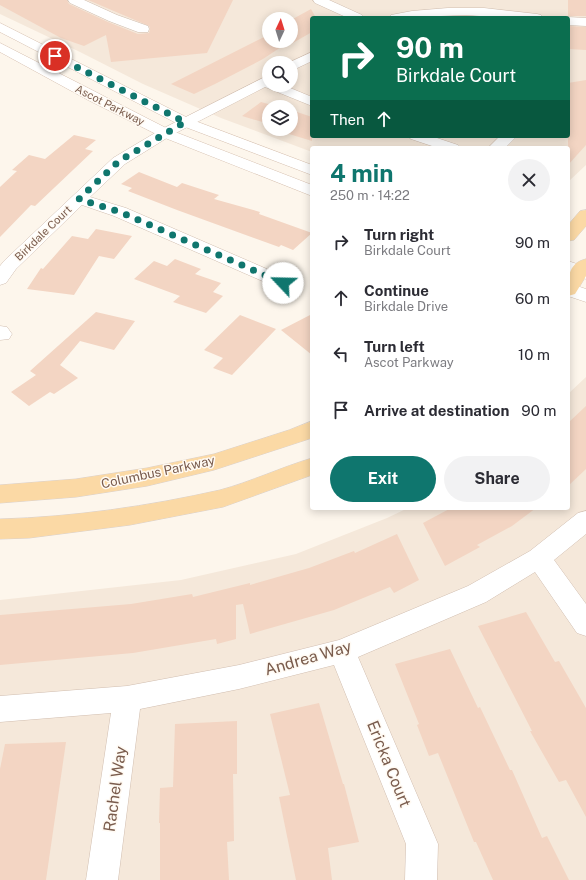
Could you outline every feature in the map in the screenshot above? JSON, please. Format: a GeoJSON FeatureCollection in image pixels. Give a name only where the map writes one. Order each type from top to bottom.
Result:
{"type":"FeatureCollection","features":[{"type":"Feature","properties":{"kind":"main road"},"geometry":{"type":"LineString","coordinates":[[570,234],[586,215]]}},
{"type":"Feature","properties":{"kind":"main road"},"geometry":{"type":"LineString","coordinates":[[570,286],[580,268]]}},
{"type":"Feature","properties":{"kind":"main road","name":"Columbus Parkway"},"geometry":{"type":"LineString","coordinates":[[0,494],[76,488],[147,477],[214,462],[296,436],[310,430]]}},
{"type":"Feature","properties":{"kind":"main road"},"geometry":{"type":"LineString","coordinates":[[0,529],[29,528],[130,516],[223,498],[310,467]]}},
{"type":"Feature","properties":{"kind":"street"},"geometry":{"type":"LineString","coordinates":[[74,0],[113,18],[143,29]]}},
{"type":"Feature","properties":{"kind":"street"},"geometry":{"type":"LineString","coordinates":[[319,0],[354,16]]}},
{"type":"Feature","properties":{"kind":"street"},"geometry":{"type":"LineString","coordinates":[[408,16],[458,11],[495,12],[523,16]]}},
{"type":"Feature","properties":{"kind":"street"},"geometry":{"type":"LineString","coordinates":[[570,21],[586,22]]}},
{"type":"Feature","properties":{"kind":"street","name":"Ascot Parkway"},"geometry":{"type":"LineString","coordinates":[[0,28],[185,122],[310,169]]}},
{"type":"Feature","properties":{"kind":"street","name":"Ascot Parkway"},"geometry":{"type":"LineString","coordinates":[[0,47],[93,97],[165,132],[310,190]]}},
{"type":"Feature","properties":{"kind":"street"},"geometry":{"type":"LineString","coordinates":[[298,63],[310,57]]}},
{"type":"Feature","properties":{"kind":"street","name":"Birkdale Court"},"geometry":{"type":"LineString","coordinates":[[0,279],[10,265],[119,161],[165,132],[262,85]]}},
{"type":"Feature","properties":{"kind":"street"},"geometry":{"type":"LineString","coordinates":[[290,92],[310,101]]}},
{"type":"Feature","properties":{"kind":"street"},"geometry":{"type":"LineString","coordinates":[[422,138],[447,146]]}},
{"type":"Feature","properties":{"kind":"street"},"geometry":{"type":"LineString","coordinates":[[498,146],[507,138]]}},
{"type":"Feature","properties":{"kind":"street"},"geometry":{"type":"LineString","coordinates":[[79,199],[120,212],[283,283]]}},
{"type":"Feature","properties":{"kind":"street"},"geometry":{"type":"LineString","coordinates":[[570,290],[586,296]]}},
{"type":"Feature","properties":{"kind":"street","name":"Andrea Way"},"geometry":{"type":"LineString","coordinates":[[0,709],[127,699],[239,677],[342,651],[477,594],[539,558],[586,520]]}},
{"type":"Feature","properties":{"kind":"street"},"geometry":{"type":"LineString","coordinates":[[539,558],[586,625]]}},
{"type":"Feature","properties":{"kind":"street","name":"Ericka Court"},"geometry":{"type":"LineString","coordinates":[[342,651],[422,844],[421,880]]}},
{"type":"Feature","properties":{"kind":"street","name":"Rachel Way"},"geometry":{"type":"LineString","coordinates":[[102,880],[127,699]]}},
{"type":"Feature","properties":{"kind":"shaded area"},"geometry":{"type":"Polygon","coordinates":[[[0,0],[586,0],[586,165],[570,180],[570,146],[310,146],[310,151],[269,136],[298,136],[298,100],[262,100],[262,133],[221,118],[143,84],[0,14],[0,0]]]}},
{"type":"Feature","properties":{"kind":"shaded area"},"geometry":{"type":"Polygon","coordinates":[[[586,377],[586,880],[0,880],[0,600],[181,580],[296,554],[404,510],[570,510],[570,392],[586,377]]]}},
{"type":"Feature","properties":{"kind":"building"},"geometry":{"type":"Polygon","coordinates":[[[0,0],[67,0],[69,4],[138,34],[149,33],[149,26],[88,0],[233,0],[207,53],[111,62],[106,35],[84,46],[61,38],[0,5],[0,0]]]}},
{"type":"Feature","properties":{"kind":"building"},"geometry":{"type":"Polygon","coordinates":[[[568,0],[586,0],[586,16],[568,16],[568,0]]]}},
{"type":"Feature","properties":{"kind":"building"},"geometry":{"type":"Polygon","coordinates":[[[311,9],[315,16],[310,16],[310,33],[298,40],[298,16],[311,9]]]}},
{"type":"Feature","properties":{"kind":"building"},"geometry":{"type":"Polygon","coordinates":[[[570,26],[586,27],[586,50],[570,49],[570,26]]]}},
{"type":"Feature","properties":{"kind":"building"},"geometry":{"type":"Polygon","coordinates":[[[262,38],[262,48],[280,48],[268,56],[262,56],[262,60],[194,94],[171,84],[262,38]]]}},
{"type":"Feature","properties":{"kind":"building"},"geometry":{"type":"Polygon","coordinates":[[[586,80],[586,145],[570,163],[570,146],[568,146],[568,138],[570,138],[570,83],[586,80]]]}},
{"type":"Feature","properties":{"kind":"building"},"geometry":{"type":"Polygon","coordinates":[[[261,102],[262,102],[262,122],[242,116],[261,102]]]}},
{"type":"Feature","properties":{"kind":"building"},"geometry":{"type":"Polygon","coordinates":[[[298,112],[310,116],[310,138],[312,138],[312,141],[296,136],[298,136],[298,112]]]}},
{"type":"Feature","properties":{"kind":"building"},"geometry":{"type":"Polygon","coordinates":[[[74,135],[96,140],[85,149],[93,151],[35,206],[31,205],[0,237],[0,187],[17,171],[12,170],[29,155],[45,159],[74,135]]]}},
{"type":"Feature","properties":{"kind":"building"},"geometry":{"type":"Polygon","coordinates":[[[139,172],[177,187],[182,183],[219,195],[214,199],[260,212],[259,214],[310,232],[310,235],[293,250],[281,245],[279,247],[128,191],[132,188],[121,184],[139,172]]]}},
{"type":"Feature","properties":{"kind":"building"},"geometry":{"type":"Polygon","coordinates":[[[96,229],[132,236],[114,259],[99,256],[74,295],[27,289],[41,268],[43,269],[72,236],[88,239],[96,229]]]}},
{"type":"Feature","properties":{"kind":"building"},"geometry":{"type":"Polygon","coordinates":[[[175,259],[201,269],[195,274],[221,283],[213,292],[223,296],[206,313],[173,302],[180,296],[134,279],[154,261],[167,266],[175,259]]]}},
{"type":"Feature","properties":{"kind":"building"},"geometry":{"type":"Polygon","coordinates":[[[96,312],[135,321],[114,350],[80,341],[60,365],[78,378],[54,394],[50,392],[29,406],[11,392],[36,375],[30,371],[96,312]]]}},
{"type":"Feature","properties":{"kind":"building"},"geometry":{"type":"Polygon","coordinates":[[[240,315],[276,329],[232,375],[213,368],[223,358],[204,350],[240,315]]]}},
{"type":"Feature","properties":{"kind":"building"},"geometry":{"type":"Polygon","coordinates":[[[310,315],[310,353],[281,330],[310,315]]]}},
{"type":"Feature","properties":{"kind":"building"},"geometry":{"type":"Polygon","coordinates":[[[586,406],[586,469],[570,484],[570,421],[586,406]]]}},
{"type":"Feature","properties":{"kind":"building"},"geometry":{"type":"Polygon","coordinates":[[[447,510],[533,510],[512,526],[477,545],[480,547],[445,566],[423,523],[447,510]]]}},
{"type":"Feature","properties":{"kind":"building"},"geometry":{"type":"Polygon","coordinates":[[[397,534],[419,580],[394,593],[390,587],[334,610],[250,634],[243,604],[236,605],[236,639],[217,644],[216,639],[133,653],[0,665],[0,615],[131,604],[192,594],[193,597],[250,583],[250,585],[309,568],[354,551],[355,553],[397,534]]]}},
{"type":"Feature","properties":{"kind":"building"},"geometry":{"type":"Polygon","coordinates":[[[526,612],[555,662],[559,661],[586,708],[586,817],[566,780],[559,782],[530,731],[532,731],[478,626],[526,612]]]}},
{"type":"Feature","properties":{"kind":"building"},"geometry":{"type":"Polygon","coordinates":[[[450,649],[478,708],[480,707],[510,770],[512,770],[542,838],[547,836],[569,880],[493,880],[476,842],[474,842],[438,753],[429,756],[417,725],[419,724],[395,664],[450,649]]]}},
{"type":"Feature","properties":{"kind":"building"},"geometry":{"type":"Polygon","coordinates":[[[319,703],[344,784],[359,842],[328,848],[332,880],[296,880],[279,797],[290,795],[270,714],[319,703]]]}},
{"type":"Feature","properties":{"kind":"building"},"geometry":{"type":"Polygon","coordinates":[[[237,721],[237,774],[233,774],[234,841],[227,842],[229,880],[160,880],[160,788],[173,787],[175,724],[237,721]]]}},
{"type":"Feature","properties":{"kind":"building"},"geometry":{"type":"Polygon","coordinates":[[[66,742],[46,880],[0,880],[0,769],[5,744],[66,742]]]}},
{"type":"Feature","properties":{"kind":"route"},"geometry":{"type":"LineString","coordinates":[[55,56],[185,122],[165,132],[119,161],[79,199],[140,220],[283,283]]}}]}
